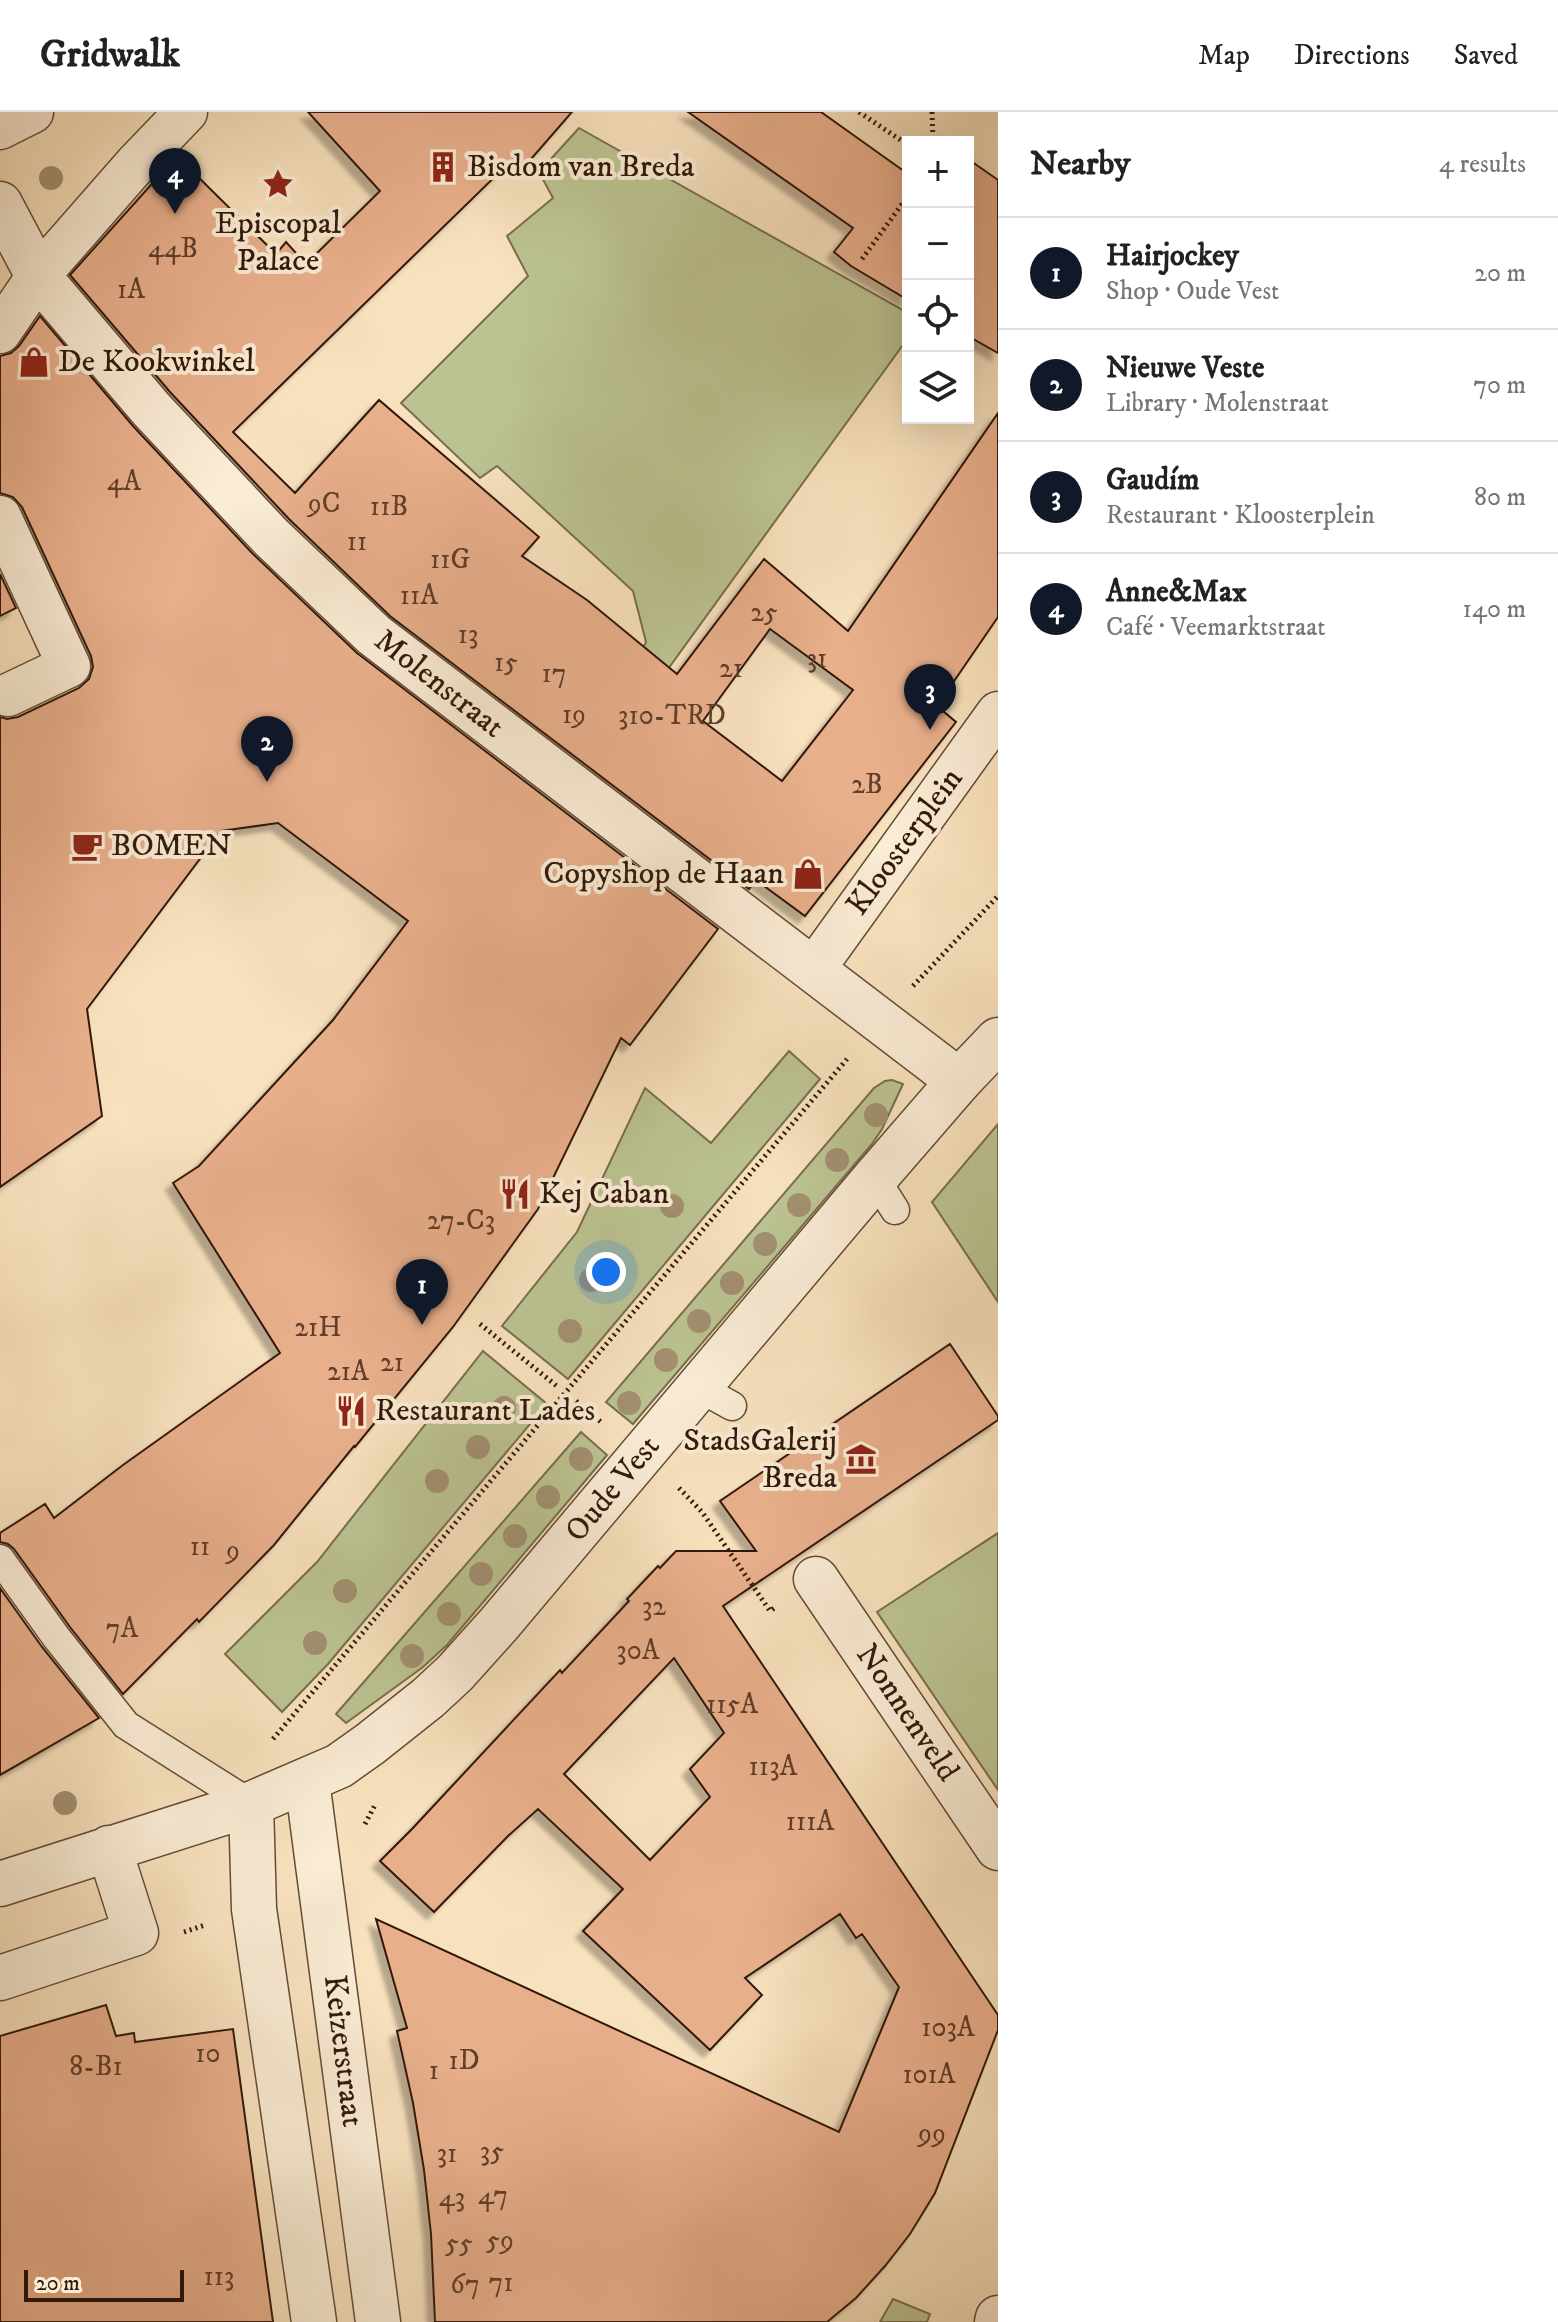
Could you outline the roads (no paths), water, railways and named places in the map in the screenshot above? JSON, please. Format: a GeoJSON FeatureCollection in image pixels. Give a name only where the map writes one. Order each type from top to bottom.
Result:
{"type":"FeatureCollection","features":[{"type":"Feature","properties":{"kind":"street"},"geometry":{"type":"LineString","coordinates":[[0,128],[32,112]]}},
{"type":"Feature","properties":{"kind":"street"},"geometry":{"type":"LineString","coordinates":[[0,332],[38,276],[186,112]]}},
{"type":"Feature","properties":{"kind":"street","name":"Molenstraat"},"geometry":{"type":"LineString","coordinates":[[0,204],[38,276],[151,409],[271,537],[374,635],[959,1081]]}},
{"type":"Feature","properties":{"kind":"street"},"geometry":{"type":"LineString","coordinates":[[0,517],[69,666],[8,695]]}},
{"type":"Feature","properties":{"kind":"street","name":"Kloosterplein"},"geometry":{"type":"LineString","coordinates":[[813,970],[998,713]]}},
{"type":"Feature","properties":{"kind":"street"},"geometry":{"type":"LineString","coordinates":[[959,1081],[998,1040]]}},
{"type":"Feature","properties":{"kind":"street","name":"Oude Vest"},"geometry":{"type":"LineString","coordinates":[[0,1884],[251,1804],[307,1781],[339,1766],[428,1698],[715,1396],[885,1194],[959,1081]]}},
{"type":"Feature","properties":{"kind":"street","name":"Nonnenveld"},"geometry":{"type":"LineString","coordinates":[[816,1579],[998,1848]]}},
{"type":"Feature","properties":{"kind":"street","name":"Keizerstraat"},"geometry":{"type":"LineString","coordinates":[[307,1781],[378,2322]]}},
{"type":"Feature","properties":{"kind":"street","name":"Keizerstraat"},"geometry":{"type":"LineString","coordinates":[[251,1804],[254,1909],[314,2322]]}},
{"type":"Feature","properties":{"kind":"street"},"geometry":{"type":"LineString","coordinates":[[0,1978],[136,1933],[109,1848]]}},
{"type":"Feature","properties":{"kind":"lane"},"geometry":{"type":"LineString","coordinates":[[0,1559],[56,1637],[126,1725],[251,1804]]}},
{"type":"Feature","properties":{"kind":"place","name":"Bisdom van Breda"},"geometry":{"type":"Point","coordinates":[443,167]}},
{"type":"Feature","properties":{"kind":"place","name":"Episcopal Palace"},"geometry":{"type":"Point","coordinates":[278,184]}},
{"type":"Feature","properties":{"kind":"place","name":"Anne&Max"},"geometry":{"type":"Point","coordinates":[175,214]}},
{"type":"Feature","properties":{"kind":"place","name":"De Kookwinkel"},"geometry":{"type":"Point","coordinates":[34,362]}},
{"type":"Feature","properties":{"kind":"place","name":"Gaudím"},"geometry":{"type":"Point","coordinates":[930,730]}},
{"type":"Feature","properties":{"kind":"place","name":"Nieuwe Veste"},"geometry":{"type":"Point","coordinates":[267,782]}},
{"type":"Feature","properties":{"kind":"place","name":"BOMEN"},"geometry":{"type":"Point","coordinates":[87,846]}},
{"type":"Feature","properties":{"kind":"place","name":"Copyshop de Haan"},"geometry":{"type":"Point","coordinates":[808,874]}},
{"type":"Feature","properties":{"kind":"place","name":"Kej Caban"},"geometry":{"type":"Point","coordinates":[515,1194]}},
{"type":"Feature","properties":{"kind":"place","name":"Hairjockey"},"geometry":{"type":"Point","coordinates":[422,1325]}},
{"type":"Feature","properties":{"kind":"place","name":"Restaurant Lades"},"geometry":{"type":"Point","coordinates":[351,1411]}},
{"type":"Feature","properties":{"kind":"place","name":"StadsGalerij Breda"},"geometry":{"type":"Point","coordinates":[861,1459]}}]}
